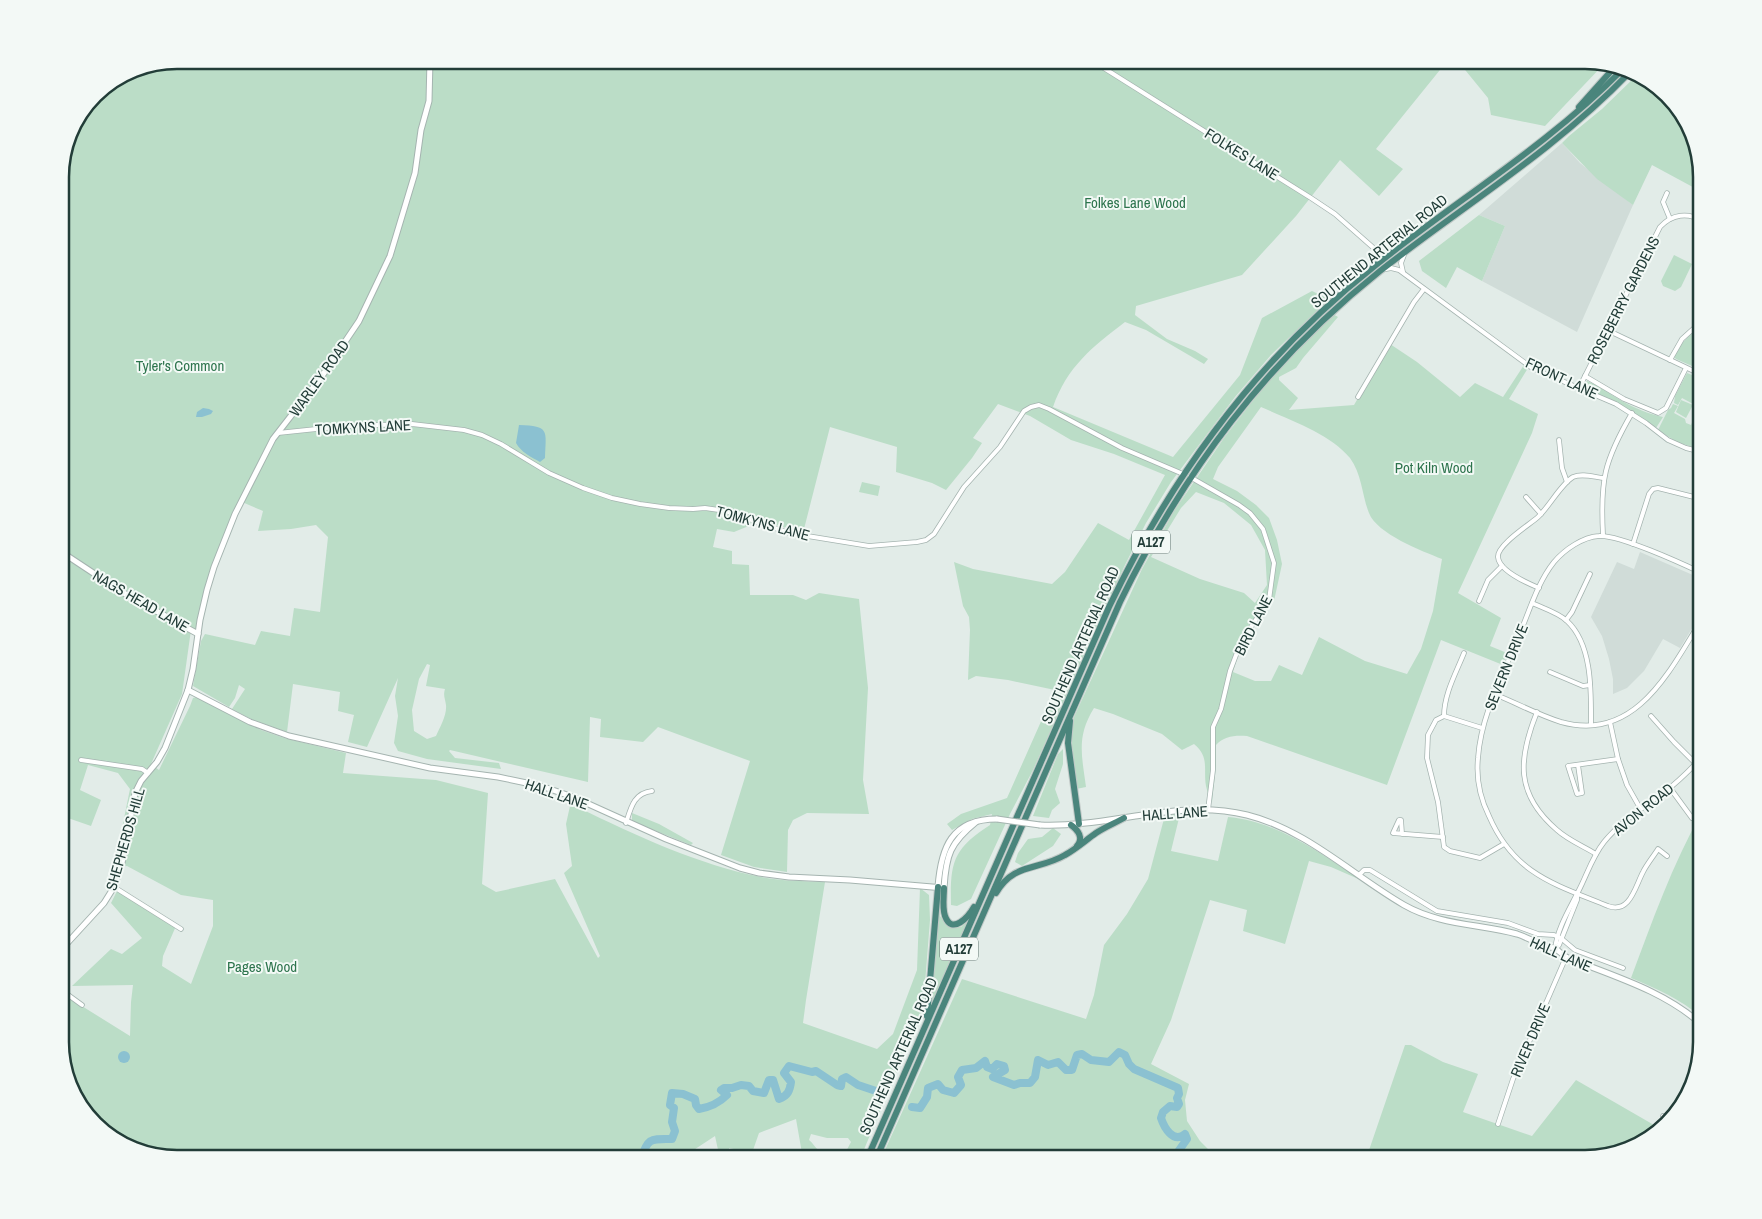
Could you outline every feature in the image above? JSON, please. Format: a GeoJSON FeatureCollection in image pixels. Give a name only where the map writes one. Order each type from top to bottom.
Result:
{"type":"FeatureCollection","features":[{"type":"Feature","properties":{"kind":"highway"},"geometry":{"type":"LineString","coordinates":[[1551,134],[1610,72]]}},
{"type":"Feature","properties":{"kind":"highway","name":"SOUTHEND ARTERIAL ROAD"},"geometry":{"type":"LineString","coordinates":[[870,1150],[1117,590],[1145,536],[1183,474],[1238,399],[1274,358],[1332,302],[1385,258],[1551,134],[1584,107],[1618,74]]}},
{"type":"Feature","properties":{"kind":"highway","name":"SOUTHEND ARTERIAL ROAD"},"geometry":{"type":"LineString","coordinates":[[880,1150],[1120,602],[1156,532],[1190,477],[1256,390],[1317,327],[1378,273],[1556,140],[1627,77]]}},
{"type":"Feature","properties":{"kind":"highway","name":"A127"},"geometry":{"type":"LineString","coordinates":[[1072,712],[1068,743],[1080,824]]}},
{"type":"Feature","properties":{"kind":"highway","name":"A127"},"geometry":{"type":"LineString","coordinates":[[984,912],[1002,883],[1010,876],[1026,868],[1054,861],[1097,832],[1124,818]]}},
{"type":"Feature","properties":{"kind":"highway"},"geometry":{"type":"LineString","coordinates":[[1070,825],[1077,830],[1080,837],[1079,844],[1074,849]]}},
{"type":"Feature","properties":{"kind":"highway"},"geometry":{"type":"LineString","coordinates":[[941,887],[945,917],[952,923],[959,924],[970,913],[996,866]]}},
{"type":"Feature","properties":{"kind":"highway"},"geometry":{"type":"LineString","coordinates":[[922,1032],[929,999],[941,887]]}},
{"type":"Feature","properties":{"kind":"street","name":"WARLEY ROAD"},"geometry":{"type":"LineString","coordinates":[[188,690],[207,590],[228,532],[269,446],[278,432],[312,391],[349,338],[364,313],[390,256],[415,173],[421,130],[429,101],[430,69]]}},
{"type":"Feature","properties":{"kind":"street","name":"FOLKES LANE"},"geometry":{"type":"LineString","coordinates":[[1105,69],[1335,214],[1383,254],[1385,258]]}},
{"type":"Feature","properties":{"kind":"street"},"geometry":{"type":"LineString","coordinates":[[1667,193],[1663,202],[1670,219],[1688,215],[1693,217]]}},
{"type":"Feature","properties":{"kind":"street","name":"ROSEBERRY GARDENS"},"geometry":{"type":"LineString","coordinates":[[1579,388],[1660,227],[1670,219]]}},
{"type":"Feature","properties":{"kind":"street"},"geometry":{"type":"LineString","coordinates":[[1404,274],[1401,262],[1406,252]]}},
{"type":"Feature","properties":{"kind":"street"},"geometry":{"type":"LineString","coordinates":[[1378,273],[1391,268],[1404,274]]}},
{"type":"Feature","properties":{"kind":"street","name":"FRONT LANE"},"geometry":{"type":"LineString","coordinates":[[1404,274],[1532,368],[1602,397],[1632,414],[1668,440],[1693,450]]}},
{"type":"Feature","properties":{"kind":"street"},"geometry":{"type":"LineString","coordinates":[[1358,397],[1414,302],[1424,290]]}},
{"type":"Feature","properties":{"kind":"street"},"geometry":{"type":"LineString","coordinates":[[1670,360],[1682,339],[1693,329]]}},
{"type":"Feature","properties":{"kind":"street"},"geometry":{"type":"LineString","coordinates":[[1607,330],[1693,371]]}},
{"type":"Feature","properties":{"kind":"street"},"geometry":{"type":"LineString","coordinates":[[1585,376],[1624,399],[1658,413],[1666,408],[1686,368]]}},
{"type":"Feature","properties":{"kind":"street","name":"TOMKYNS LANE"},"geometry":{"type":"LineString","coordinates":[[278,432],[345,426],[412,424],[464,430],[482,435],[501,444],[549,473],[612,498],[669,508],[692,510],[705,508],[726,511],[789,533],[869,546],[917,542],[926,540],[934,534],[964,487],[1000,447],[1024,411],[1039,405],[1144,459],[1183,474]]}},
{"type":"Feature","properties":{"kind":"street"},"geometry":{"type":"LineString","coordinates":[[1632,414],[1611,452],[1603,478],[1601,508],[1603,536],[1633,544],[1693,569]]}},
{"type":"Feature","properties":{"kind":"street"},"geometry":{"type":"LineString","coordinates":[[1559,440],[1562,468],[1568,482]]}},
{"type":"Feature","properties":{"kind":"street"},"geometry":{"type":"LineString","coordinates":[[1539,588],[1515,576],[1502,566],[1498,558],[1501,548],[1541,514],[1572,478],[1580,475],[1603,478]]}},
{"type":"Feature","properties":{"kind":"street","name":"BIRD LANE"},"geometry":{"type":"LineString","coordinates":[[1190,477],[1250,513],[1263,529],[1274,563],[1269,600],[1241,642],[1230,671],[1221,709],[1213,727],[1213,770],[1208,810]]}},
{"type":"Feature","properties":{"kind":"street"},"geometry":{"type":"LineString","coordinates":[[1633,544],[1649,494],[1653,489],[1658,488],[1693,497]]}},
{"type":"Feature","properties":{"kind":"street"},"geometry":{"type":"LineString","coordinates":[[1526,497],[1541,514]]}},
{"type":"Feature","properties":{"kind":"street","name":"SEVERN DRIVE"},"geometry":{"type":"LineString","coordinates":[[1603,536],[1579,543],[1564,552],[1553,563],[1539,588],[1494,694],[1482,728],[1478,757],[1478,783],[1486,810],[1504,844],[1522,864],[1540,877],[1611,908],[1620,907],[1628,902],[1658,849],[1667,856]]}},
{"type":"Feature","properties":{"kind":"street","name":"NAGS HEAD LANE"},"geometry":{"type":"LineString","coordinates":[[69,557],[122,592],[198,634]]}},
{"type":"Feature","properties":{"kind":"street"},"geometry":{"type":"LineString","coordinates":[[1479,601],[1488,580],[1502,566]]}},
{"type":"Feature","properties":{"kind":"street"},"geometry":{"type":"LineString","coordinates":[[1566,620],[1572,612],[1590,574]]}},
{"type":"Feature","properties":{"kind":"street"},"geometry":{"type":"LineString","coordinates":[[1532,604],[1566,620],[1583,648],[1590,686],[1591,725]]}},
{"type":"Feature","properties":{"kind":"street"},"geometry":{"type":"LineString","coordinates":[[1494,694],[1568,723],[1591,725],[1610,722],[1633,710],[1653,693],[1668,674],[1693,634]]}},
{"type":"Feature","properties":{"kind":"street"},"geometry":{"type":"LineString","coordinates":[[1444,716],[1449,690],[1464,653]]}},
{"type":"Feature","properties":{"kind":"street"},"geometry":{"type":"LineString","coordinates":[[1550,672],[1583,686],[1590,686]]}},
{"type":"Feature","properties":{"kind":"street","name":"HALL LANE"},"geometry":{"type":"LineString","coordinates":[[188,690],[240,718],[276,733],[430,768],[498,776],[524,782],[573,798],[626,822],[740,868],[789,877],[941,887],[939,875],[943,854],[950,840],[967,824],[997,819],[1040,825],[1070,825],[1183,810],[1208,810],[1247,815],[1289,831],[1404,905],[1425,914],[1453,922],[1518,935],[1556,949],[1566,957],[1667,1000],[1693,1017]]}},
{"type":"Feature","properties":{"kind":"street","name":"SHEPHERDS HILL"},"geometry":{"type":"LineString","coordinates":[[69,941],[104,903],[114,887],[122,863],[135,794],[165,748],[188,690]]}},
{"type":"Feature","properties":{"kind":"street"},"geometry":{"type":"LineString","coordinates":[[1537,712],[1528,734],[1524,752],[1523,775],[1527,788],[1538,808],[1556,829],[1596,854]]}},
{"type":"Feature","properties":{"kind":"street"},"geometry":{"type":"LineString","coordinates":[[1482,728],[1444,716],[1436,720],[1430,729],[1426,750],[1428,765],[1438,802],[1443,844],[1447,849],[1475,858],[1484,857],[1504,844]]}},
{"type":"Feature","properties":{"kind":"street"},"geometry":{"type":"LineString","coordinates":[[1651,716],[1674,742],[1693,756]]}},
{"type":"Feature","properties":{"kind":"street"},"geometry":{"type":"LineString","coordinates":[[1610,722],[1618,758],[1627,785],[1640,808]]}},
{"type":"Feature","properties":{"kind":"street"},"geometry":{"type":"LineString","coordinates":[[1578,765],[1582,793],[1578,794],[1568,766],[1618,758]]}},
{"type":"Feature","properties":{"kind":"street"},"geometry":{"type":"LineString","coordinates":[[81,760],[142,770],[148,773]]}},
{"type":"Feature","properties":{"kind":"street","name":"AVON ROAD"},"geometry":{"type":"LineString","coordinates":[[1556,949],[1560,945],[1560,938],[1577,900],[1577,894],[1596,854],[1614,830],[1640,808],[1670,788],[1693,767]]}},
{"type":"Feature","properties":{"kind":"street"},"geometry":{"type":"LineString","coordinates":[[1670,788],[1692,818]]}},
{"type":"Feature","properties":{"kind":"street"},"geometry":{"type":"LineString","coordinates":[[626,822],[638,796],[647,791],[652,791]]}},
{"type":"Feature","properties":{"kind":"street"},"geometry":{"type":"LineString","coordinates":[[941,887],[950,850],[959,837],[976,822]]}},
{"type":"Feature","properties":{"kind":"street"},"geometry":{"type":"LineString","coordinates":[[1402,834],[1443,837]]}},
{"type":"Feature","properties":{"kind":"street","name":"HALL LANE"},"geometry":{"type":"LineString","coordinates":[[1359,875],[1364,870],[1370,870],[1437,910],[1508,923],[1538,934],[1554,935],[1575,950],[1623,968]]}},
{"type":"Feature","properties":{"kind":"street"},"geometry":{"type":"LineString","coordinates":[[928,886],[935,882],[939,875]]}},
{"type":"Feature","properties":{"kind":"street"},"geometry":{"type":"LineString","coordinates":[[114,887],[180,929]]}},
{"type":"Feature","properties":{"kind":"street","name":"RIVER DRIVE"},"geometry":{"type":"LineString","coordinates":[[1498,1124],[1513,1078],[1566,957]]}},
{"type":"Feature","properties":{"kind":"street"},"geometry":{"type":"LineString","coordinates":[[69,996],[82,1005]]}},
{"type":"Feature","properties":{"kind":"shaded area"},"geometry":{"type":"Polygon","coordinates":[[[1562,143],[1580,163],[1633,205],[1577,332],[1482,281],[1505,226],[1479,215],[1562,143]]]}},
{"type":"Feature","properties":{"kind":"shaded area"},"geometry":{"type":"Polygon","coordinates":[[[1640,552],[1693,575],[1693,627],[1680,648],[1663,639],[1644,671],[1627,688],[1613,694],[1613,679],[1609,659],[1602,636],[1591,617],[1617,562],[1634,569],[1640,552]]]}},
{"type":"Feature","properties":{"kind":"green space"},"geometry":{"type":"Polygon","coordinates":[[[170,69],[1441,69],[1376,149],[1403,169],[1379,196],[1340,160],[1296,216],[1242,275],[1136,306],[1135,315],[1167,339],[1208,359],[1204,364],[1146,330],[1125,322],[1091,349],[1066,380],[1053,407],[1173,457],[1240,375],[1262,318],[1312,291],[1329,299],[1271,355],[1235,397],[1171,482],[1146,523],[1124,567],[1033,770],[1010,814],[971,899],[957,906],[951,905],[951,878],[956,858],[968,842],[990,825],[992,814],[972,819],[952,830],[947,824],[961,814],[1007,798],[1055,690],[1008,680],[976,676],[968,680],[969,617],[963,606],[954,562],[973,569],[1052,584],[1065,572],[1098,523],[1129,540],[1165,475],[1114,454],[1071,440],[1030,416],[998,404],[973,438],[982,443],[946,490],[932,483],[896,472],[897,447],[830,427],[804,529],[790,529],[761,521],[734,532],[717,529],[713,547],[732,551],[732,564],[749,565],[750,595],[793,595],[806,600],[819,593],[859,599],[868,688],[863,780],[869,814],[807,813],[793,820],[788,830],[787,872],[754,867],[721,855],[750,761],[658,727],[643,742],[600,737],[601,719],[590,717],[588,782],[450,750],[455,758],[499,763],[501,769],[427,759],[398,751],[394,743],[398,716],[395,696],[398,678],[367,747],[348,742],[354,715],[338,711],[340,692],[293,684],[287,732],[253,720],[232,709],[245,689],[239,685],[235,698],[229,707],[193,686],[201,641],[205,634],[255,645],[261,631],[290,636],[294,608],[320,612],[328,537],[316,525],[258,531],[263,511],[242,502],[216,563],[198,634],[191,630],[182,694],[151,764],[159,770],[193,698],[197,697],[261,730],[284,738],[346,753],[343,773],[436,780],[488,793],[482,884],[496,892],[555,879],[598,958],[600,956],[564,873],[572,866],[566,824],[570,806],[579,808],[668,848],[714,865],[769,878],[825,882],[803,1023],[877,1049],[893,1034],[917,970],[920,888],[929,895],[930,920],[923,1009],[864,1150],[847,1150],[851,1142],[848,1138],[827,1138],[811,1134],[809,1140],[819,1150],[801,1150],[796,1119],[759,1133],[753,1150],[729,1148],[729,1150],[718,1150],[715,1136],[694,1150],[177,1150],[142,1145],[117,1132],[91,1108],[83,1096],[72,1070],[69,1049],[69,998],[130,1036],[133,985],[72,986],[111,949],[122,954],[142,938],[111,903],[118,889],[176,926],[163,956],[162,966],[191,984],[213,926],[213,900],[181,895],[127,866],[111,867],[119,843],[130,789],[118,773],[88,765],[80,790],[101,800],[91,826],[69,818],[69,170],[72,149],[83,123],[100,100],[123,83],[149,72],[170,69]],[[427,664],[419,679],[412,710],[414,731],[427,739],[436,736],[443,721],[446,705],[445,689],[426,686],[430,665],[427,664]]]}},
{"type":"Feature","properties":{"kind":"green space"},"geometry":{"type":"Polygon","coordinates":[[[1464,69],[1598,70],[1545,126],[1491,115],[1488,98],[1464,69]]]}},
{"type":"Feature","properties":{"kind":"green space"},"geometry":{"type":"Polygon","coordinates":[[[1632,80],[1656,96],[1675,117],[1685,136],[1690,149],[1693,187],[1652,165],[1633,205],[1597,179],[1562,143],[1602,109],[1632,80]]]}},
{"type":"Feature","properties":{"kind":"green space"},"geometry":{"type":"Polygon","coordinates":[[[1479,215],[1505,226],[1482,281],[1457,267],[1446,288],[1422,271],[1419,261],[1479,215]]]}},
{"type":"Feature","properties":{"kind":"green space"},"geometry":{"type":"Polygon","coordinates":[[[1674,255],[1692,264],[1681,287],[1675,291],[1663,286],[1661,281],[1674,255]]]}},
{"type":"Feature","properties":{"kind":"green space","name":"Pot Kiln Wood"},"geometry":{"type":"Polygon","coordinates":[[[1333,314],[1338,317],[1296,368],[1279,377],[1279,380],[1298,398],[1289,410],[1354,405],[1390,344],[1417,362],[1460,397],[1475,383],[1503,397],[1524,365],[1528,368],[1509,399],[1538,414],[1532,433],[1458,593],[1501,618],[1490,646],[1507,653],[1503,665],[1441,640],[1387,785],[1247,736],[1234,736],[1226,738],[1216,745],[1212,802],[1206,786],[1204,759],[1194,744],[1182,750],[1162,734],[1094,708],[1088,718],[1082,747],[1086,787],[1076,789],[1071,744],[1074,717],[1142,569],[1174,511],[1224,438],[1284,363],[1333,314]],[[1261,407],[1218,467],[1213,479],[1237,491],[1256,505],[1269,518],[1277,540],[1282,564],[1274,601],[1269,600],[1242,642],[1233,672],[1255,681],[1271,681],[1279,665],[1302,675],[1319,637],[1365,661],[1407,674],[1421,649],[1433,611],[1442,559],[1390,535],[1374,521],[1369,513],[1354,464],[1342,449],[1321,434],[1261,407]],[[1196,492],[1181,508],[1151,557],[1200,579],[1244,593],[1255,603],[1267,585],[1265,550],[1251,525],[1224,503],[1196,492]]]}},
{"type":"Feature","properties":{"kind":"green space"},"geometry":{"type":"Polygon","coordinates":[[[1693,333],[1693,366],[1674,357],[1681,344],[1693,333]]]}},
{"type":"Feature","properties":{"kind":"green space"},"geometry":{"type":"Polygon","coordinates":[[[1687,373],[1693,375],[1693,404],[1682,398],[1678,405],[1674,403],[1675,396],[1687,373]]]}},
{"type":"Feature","properties":{"kind":"green space"},"geometry":{"type":"Polygon","coordinates":[[[1587,381],[1632,406],[1663,417],[1656,428],[1618,404],[1585,389],[1584,384],[1587,381]]]}},
{"type":"Feature","properties":{"kind":"green space"},"geometry":{"type":"Polygon","coordinates":[[[1681,400],[1693,405],[1686,418],[1676,412],[1681,400]]]}},
{"type":"Feature","properties":{"kind":"green space"},"geometry":{"type":"Polygon","coordinates":[[[1673,404],[1678,406],[1674,413],[1691,425],[1693,421],[1693,447],[1677,442],[1658,430],[1673,404]]]}},
{"type":"Feature","properties":{"kind":"green space"},"geometry":{"type":"Polygon","coordinates":[[[862,482],[880,486],[878,496],[859,492],[862,482]]]}},
{"type":"Feature","properties":{"kind":"green space"},"geometry":{"type":"Polygon","coordinates":[[[1063,749],[1063,764],[1055,789],[1060,803],[1052,810],[1049,818],[1033,816],[1058,754],[1063,749]]]}},
{"type":"Feature","properties":{"kind":"green space"},"geometry":{"type":"Polygon","coordinates":[[[632,813],[659,824],[693,843],[691,845],[636,823],[632,820],[632,813]]]}},
{"type":"Feature","properties":{"kind":"green space"},"geometry":{"type":"Polygon","coordinates":[[[1180,814],[1171,851],[1218,861],[1228,817],[1264,825],[1282,832],[1315,850],[1363,881],[1331,867],[1309,861],[1285,944],[1243,931],[1247,910],[1210,900],[1171,1020],[1151,1064],[1189,1084],[1185,1100],[1187,1121],[1200,1141],[1209,1150],[885,1150],[962,979],[1086,1019],[1094,995],[1104,945],[1127,914],[1148,879],[1165,815],[1180,814]]]}},
{"type":"Feature","properties":{"kind":"green space"},"geometry":{"type":"Polygon","coordinates":[[[1053,828],[1061,834],[1053,846],[1022,866],[1015,862],[1018,853],[1028,839],[1042,837],[1053,828]]]}},
{"type":"Feature","properties":{"kind":"green space"},"geometry":{"type":"Polygon","coordinates":[[[1693,828],[1693,1010],[1659,990],[1631,978],[1672,873],[1693,828]]]}},
{"type":"Feature","properties":{"kind":"green space"},"geometry":{"type":"Polygon","coordinates":[[[939,903],[940,916],[949,927],[961,927],[969,920],[931,1005],[939,903]]]}},
{"type":"Feature","properties":{"kind":"green space"},"geometry":{"type":"Polygon","coordinates":[[[1405,1045],[1411,1045],[1443,1062],[1478,1074],[1463,1112],[1532,1136],[1576,1080],[1654,1125],[1639,1136],[1626,1142],[1613,1147],[1599,1149],[1369,1150],[1405,1045]]]}},
{"type":"Feature","properties":{"kind":"water"},"geometry":{"type":"Polygon","coordinates":[[[203,408],[213,411],[211,414],[196,417],[197,412],[203,408]]]}},
{"type":"Feature","properties":{"kind":"water"},"geometry":{"type":"Polygon","coordinates":[[[519,425],[541,428],[544,431],[546,441],[545,458],[540,462],[523,452],[516,443],[519,425]]]}},
{"type":"Feature","properties":{"kind":"water"},"geometry":{"type":"Polygon","coordinates":[[[122,1051],[126,1051],[130,1057],[126,1063],[122,1063],[118,1059],[118,1055],[122,1051]]]}},
{"type":"Feature","properties":{"kind":"waterway"},"geometry":{"type":"LineString","coordinates":[[912,1107],[920,1108],[927,1097],[928,1088],[938,1084],[943,1090],[954,1093],[961,1085],[958,1077],[962,1070],[976,1068],[985,1061],[987,1067],[992,1069],[997,1064],[1004,1066],[1005,1070],[993,1077],[1014,1085],[1030,1083],[1035,1077],[1038,1060],[1048,1065],[1058,1062],[1066,1070],[1072,1070],[1077,1055],[1082,1054],[1091,1060],[1109,1062],[1119,1052],[1125,1055],[1129,1064],[1134,1069],[1178,1088],[1179,1094],[1177,1098],[1179,1104],[1177,1107],[1170,1106],[1163,1112],[1161,1118],[1164,1126],[1173,1136],[1181,1137],[1185,1134],[1187,1139],[1179,1150]]}},
{"type":"Feature","properties":{"kind":"waterway"},"geometry":{"type":"LineString","coordinates":[[645,1150],[651,1141],[672,1139],[675,1131],[672,1122],[674,1108],[670,1105],[672,1093],[683,1094],[695,1099],[699,1109],[724,1098],[727,1095],[721,1090],[724,1088],[741,1085],[749,1086],[753,1091],[764,1093],[769,1080],[773,1080],[779,1099],[790,1088],[791,1082],[784,1073],[789,1066],[812,1072],[816,1071],[841,1086],[842,1079],[846,1077],[858,1085],[876,1091]]}},
{"type":"Feature","properties":{"kind":"park label","name":"Folkes Lane Wood"},"geometry":{"type":"Point","coordinates":[1135,202]}},
{"type":"Feature","properties":{"kind":"park label","name":"Tyler's Common"},"geometry":{"type":"Point","coordinates":[180,365]}},
{"type":"Feature","properties":{"kind":"park label","name":"Pages Wood"},"geometry":{"type":"Point","coordinates":[262,966]}}]}
